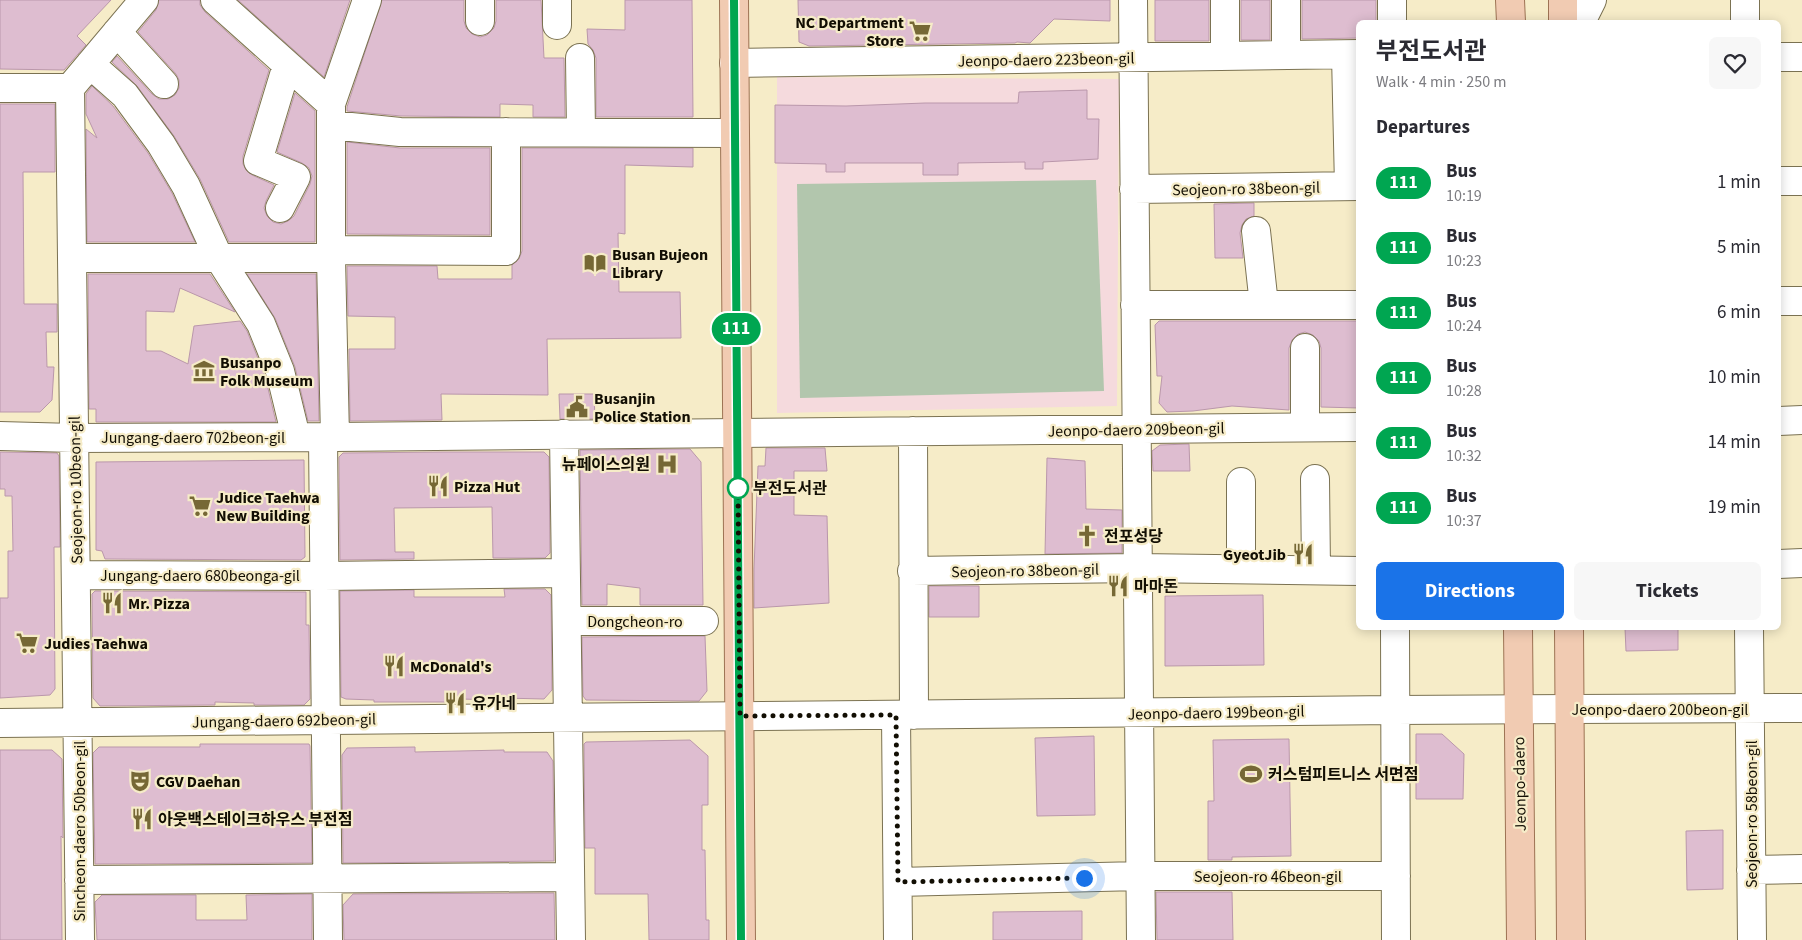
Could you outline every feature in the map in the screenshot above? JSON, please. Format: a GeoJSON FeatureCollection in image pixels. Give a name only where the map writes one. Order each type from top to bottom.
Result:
{"type":"FeatureCollection","features":[{"type":"Feature","properties":{"kind":"main road"},"geometry":{"type":"LineString","coordinates":[[734,0],[741,940]]}},
{"type":"Feature","properties":{"kind":"main road"},"geometry":{"type":"LineString","coordinates":[[1510,0],[1511,20]]}},
{"type":"Feature","properties":{"kind":"main road"},"geometry":{"type":"LineString","coordinates":[[1563,0],[1563,20]]}},
{"type":"Feature","properties":{"kind":"main road","name":"Jeonpo-daero"},"geometry":{"type":"LineString","coordinates":[[1518,630],[1521,940]]}},
{"type":"Feature","properties":{"kind":"main road"},"geometry":{"type":"LineString","coordinates":[[1569,630],[1572,940]]}},
{"type":"Feature","properties":{"kind":"street"},"geometry":{"type":"LineString","coordinates":[[0,88],[70,88],[144,0]]}},
{"type":"Feature","properties":{"kind":"street"},"geometry":{"type":"LineString","coordinates":[[215,0],[287,65],[331,114],[400,132],[734,133]]}},
{"type":"Feature","properties":{"kind":"street","name":"Jungang-daero 680beonga-gil"},"geometry":{"type":"LineString","coordinates":[[328,940],[324,576],[318,437],[331,254],[331,114],[367,0]]}},
{"type":"Feature","properties":{"kind":"street"},"geometry":{"type":"LineString","coordinates":[[1133,0],[1141,940]]}},
{"type":"Feature","properties":{"kind":"street"},"geometry":{"type":"LineString","coordinates":[[1224,0],[1225,56]]}},
{"type":"Feature","properties":{"kind":"street"},"geometry":{"type":"LineString","coordinates":[[1286,0],[1286,56]]}},
{"type":"Feature","properties":{"kind":"street"},"geometry":{"type":"LineString","coordinates":[[1392,0],[1392,20]]}},
{"type":"Feature","properties":{"kind":"street"},"geometry":{"type":"LineString","coordinates":[[1582,20],[1592,0]]}},
{"type":"Feature","properties":{"kind":"street"},"geometry":{"type":"LineString","coordinates":[[1745,0],[1745,20]]}},
{"type":"Feature","properties":{"kind":"street"},"geometry":{"type":"LineString","coordinates":[[117,32],[164,84]]}},
{"type":"Feature","properties":{"kind":"street"},"geometry":{"type":"LineString","coordinates":[[1353,54],[1354,186]]}},
{"type":"Feature","properties":{"kind":"street","name":"Jeonpo-daero 223beon-gil"},"geometry":{"type":"LineString","coordinates":[[734,63],[1353,54]]}},
{"type":"Feature","properties":{"kind":"street"},"geometry":{"type":"LineString","coordinates":[[1781,57],[1802,57]]}},
{"type":"Feature","properties":{"kind":"street"},"geometry":{"type":"LineString","coordinates":[[580,58],[581,132]]}},
{"type":"Feature","properties":{"kind":"street"},"geometry":{"type":"LineString","coordinates":[[90,64],[125,95],[161,144],[186,186],[219,258]]}},
{"type":"Feature","properties":{"kind":"street"},"geometry":{"type":"LineString","coordinates":[[280,208],[296,177],[258,161],[287,65]]}},
{"type":"Feature","properties":{"kind":"street","name":"Seojeon-ro 10beon-gil"},"geometry":{"type":"LineString","coordinates":[[70,88],[78,722]]}},
{"type":"Feature","properties":{"kind":"street"},"geometry":{"type":"LineString","coordinates":[[72,258],[219,258],[506,251],[506,132]]}},
{"type":"Feature","properties":{"kind":"street"},"geometry":{"type":"LineString","coordinates":[[1781,181],[1802,181]]}},
{"type":"Feature","properties":{"kind":"street","name":"Seojeon-ro 38beon-gil"},"geometry":{"type":"LineString","coordinates":[[1134,189],[1354,186]]}},
{"type":"Feature","properties":{"kind":"street"},"geometry":{"type":"LineString","coordinates":[[1256,231],[1264,305]]}},
{"type":"Feature","properties":{"kind":"street","name":"Jungang-daero 702beon-gil"},"geometry":{"type":"LineString","coordinates":[[219,258],[262,324],[280,371],[318,437]]}},
{"type":"Feature","properties":{"kind":"street"},"geometry":{"type":"LineString","coordinates":[[1781,301],[1802,301]]}},
{"type":"Feature","properties":{"kind":"street"},"geometry":{"type":"LineString","coordinates":[[1135,305],[1356,305]]}},
{"type":"Feature","properties":{"kind":"street"},"geometry":{"type":"LineString","coordinates":[[1305,348],[1305,427]]}},
{"type":"Feature","properties":{"kind":"street"},"geometry":{"type":"LineString","coordinates":[[1781,421],[1802,420]]}},
{"type":"Feature","properties":{"kind":"street","name":"Jeonpo-daero 209beon-gil"},"geometry":{"type":"LineString","coordinates":[[737,433],[1356,427]]}},
{"type":"Feature","properties":{"kind":"street"},"geometry":{"type":"LineString","coordinates":[[898,940],[898,882],[912,571],[913,431]]}},
{"type":"Feature","properties":{"kind":"street","name":"Jungang-daero 702beon-gil"},"geometry":{"type":"LineString","coordinates":[[0,436],[74,438],[737,433]]}},
{"type":"Feature","properties":{"kind":"street"},"geometry":{"type":"LineString","coordinates":[[564,434],[571,940]]}},
{"type":"Feature","properties":{"kind":"street"},"geometry":{"type":"LineString","coordinates":[[1315,480],[1316,570]]}},
{"type":"Feature","properties":{"kind":"street"},"geometry":{"type":"LineString","coordinates":[[1241,482],[1241,569]]}},
{"type":"Feature","properties":{"kind":"street"},"geometry":{"type":"LineString","coordinates":[[1781,564],[1802,563]]}},
{"type":"Feature","properties":{"kind":"street"},"geometry":{"type":"LineString","coordinates":[[1138,568],[1356,571]]}},
{"type":"Feature","properties":{"kind":"street","name":"Seojeon-ro 38beon-gil"},"geometry":{"type":"LineString","coordinates":[[912,571],[1138,568]]}},
{"type":"Feature","properties":{"kind":"street"},"geometry":{"type":"LineString","coordinates":[[324,576],[566,573]]}},
{"type":"Feature","properties":{"kind":"street","name":"Jungang-daero 680beonga-gil"},"geometry":{"type":"LineString","coordinates":[[76,575],[324,576]]}},
{"type":"Feature","properties":{"kind":"street","name":"Dongcheon-ro"},"geometry":{"type":"LineString","coordinates":[[566,621],[704,621]]}},
{"type":"Feature","properties":{"kind":"street"},"geometry":{"type":"LineString","coordinates":[[1395,630],[1396,940]]}},
{"type":"Feature","properties":{"kind":"street","name":"Seojeon-ro 58beon-gil"},"geometry":{"type":"LineString","coordinates":[[1749,630],[1752,940]]}},
{"type":"Feature","properties":{"kind":"street","name":"Jeonpo-daero 200beon-gil"},"geometry":{"type":"LineString","coordinates":[[1518,709],[1802,708]]}},
{"type":"Feature","properties":{"kind":"street","name":"Jeonpo-daero 199beon-gil"},"geometry":{"type":"LineString","coordinates":[[740,716],[1518,709]]}},
{"type":"Feature","properties":{"kind":"street","name":"Jungang-daero 692beon-gil"},"geometry":{"type":"LineString","coordinates":[[0,723],[740,716]]}},
{"type":"Feature","properties":{"kind":"street","name":"Sincheon-daero 50beon-gil"},"geometry":{"type":"LineString","coordinates":[[78,722],[80,940]]}},
{"type":"Feature","properties":{"kind":"street"},"geometry":{"type":"LineString","coordinates":[[1751,870],[1802,869]]}},
{"type":"Feature","properties":{"kind":"street"},"geometry":{"type":"LineString","coordinates":[[898,882],[1140,876]]}},
{"type":"Feature","properties":{"kind":"street","name":"Seojeon-ro 46beon-gil"},"geometry":{"type":"LineString","coordinates":[[1140,876],[1396,876]]}},
{"type":"Feature","properties":{"kind":"street"},"geometry":{"type":"LineString","coordinates":[[80,880],[570,877]]}},
{"type":"Feature","properties":{"kind":"shaded area"},"geometry":{"type":"Polygon","coordinates":[[[777,77],[1119,79],[1117,406],[777,413],[777,77]]]}},
{"type":"Feature","properties":{"kind":"green space"},"geometry":{"type":"Polygon","coordinates":[[[1096,180],[1104,391],[800,398],[797,184],[1096,180]]]}},
{"type":"Feature","properties":{"kind":"building"},"geometry":{"type":"Polygon","coordinates":[[[0,0],[111,0],[77,36],[86,45],[64,70],[0,69],[0,0]]]}},
{"type":"Feature","properties":{"kind":"building"},"geometry":{"type":"Polygon","coordinates":[[[159,0],[200,0],[200,5],[205,12],[269,70],[243,156],[243,164],[252,175],[274,185],[264,208],[267,216],[273,222],[281,224],[294,216],[312,176],[309,168],[302,163],[277,152],[295,93],[315,111],[315,242],[229,242],[200,179],[174,136],[137,86],[112,62],[117,56],[152,94],[159,99],[168,99],[175,95],[179,88],[179,80],[176,74],[138,32],[156,10],[159,0]]]}},
{"type":"Feature","properties":{"kind":"building"},"geometry":{"type":"Polygon","coordinates":[[[238,0],[350,0],[324,77],[238,0]]]}},
{"type":"Feature","properties":{"kind":"building"},"geometry":{"type":"Polygon","coordinates":[[[382,0],[464,0],[466,28],[472,34],[480,37],[487,35],[494,28],[496,0],[541,0],[544,58],[564,58],[565,117],[533,117],[533,105],[500,104],[500,117],[401,116],[347,111],[382,0]]]}},
{"type":"Feature","properties":{"kind":"building"},"geometry":{"type":"Polygon","coordinates":[[[625,0],[692,0],[693,117],[596,117],[596,58],[588,44],[587,29],[625,30],[625,0]]]}},
{"type":"Feature","properties":{"kind":"building","name":"NC Department Store"},"geometry":{"type":"Polygon","coordinates":[[[798,0],[1110,0],[1110,21],[1054,19],[1030,43],[809,46],[799,42],[798,0]]]}},
{"type":"Feature","properties":{"kind":"building"},"geometry":{"type":"Polygon","coordinates":[[[1155,0],[1209,0],[1209,41],[1155,41],[1155,0]]]}},
{"type":"Feature","properties":{"kind":"building"},"geometry":{"type":"Polygon","coordinates":[[[1241,0],[1270,0],[1270,40],[1241,40],[1241,0]]]}},
{"type":"Feature","properties":{"kind":"building"},"geometry":{"type":"Polygon","coordinates":[[[1302,0],[1376,0],[1376,20],[1356,20],[1356,38],[1302,39],[1302,0]]]}},
{"type":"Feature","properties":{"kind":"building"},"geometry":{"type":"Polygon","coordinates":[[[92,86],[113,106],[148,153],[172,193],[195,242],[87,242],[86,129],[97,138],[86,114],[86,94],[92,86]]]}},
{"type":"Feature","properties":{"kind":"building"},"geometry":{"type":"Polygon","coordinates":[[[1087,90],[1087,119],[1099,119],[1098,159],[1043,162],[1043,169],[1025,169],[1025,162],[958,163],[958,175],[923,175],[923,163],[845,163],[845,172],[826,172],[826,164],[775,163],[775,105],[846,106],[925,103],[1018,103],[1019,92],[1087,90]]]}},
{"type":"Feature","properties":{"kind":"building"},"geometry":{"type":"Polygon","coordinates":[[[0,104],[55,104],[55,172],[23,172],[24,304],[57,304],[57,332],[46,332],[47,367],[54,367],[52,400],[40,412],[0,412],[0,104]]]}},
{"type":"Feature","properties":{"kind":"building"},"geometry":{"type":"Polygon","coordinates":[[[347,142],[400,148],[490,148],[490,235],[347,234],[347,142]]]}},
{"type":"Feature","properties":{"kind":"building"},"geometry":{"type":"Polygon","coordinates":[[[522,148],[693,148],[693,167],[625,165],[625,234],[618,233],[619,292],[680,292],[681,338],[547,339],[548,395],[441,394],[442,420],[350,421],[349,349],[395,349],[395,317],[348,316],[347,266],[437,266],[438,279],[512,279],[512,265],[519,259],[522,251],[522,148]]]}},
{"type":"Feature","properties":{"kind":"building"},"geometry":{"type":"Polygon","coordinates":[[[1254,203],[1254,216],[1246,219],[1240,233],[1243,258],[1215,258],[1214,204],[1254,203]]]}},
{"type":"Feature","properties":{"kind":"building"},"geometry":{"type":"Polygon","coordinates":[[[88,274],[210,274],[235,312],[180,288],[174,312],[146,311],[146,351],[161,351],[188,364],[194,326],[240,321],[247,331],[265,376],[276,422],[96,422],[96,409],[89,409],[88,274]]]}},
{"type":"Feature","properties":{"kind":"building"},"geometry":{"type":"Polygon","coordinates":[[[247,274],[316,274],[319,421],[308,421],[295,367],[275,318],[247,274]]]}},
{"type":"Feature","properties":{"kind":"building"},"geometry":{"type":"Polygon","coordinates":[[[1159,321],[1356,321],[1356,408],[1321,407],[1321,348],[1319,341],[1313,335],[1305,332],[1298,334],[1292,340],[1289,348],[1289,410],[1232,406],[1167,412],[1159,403],[1162,376],[1157,376],[1155,325],[1159,321]]]}},
{"type":"Feature","properties":{"kind":"building","name":"Busanjin Police Station"},"geometry":{"type":"Polygon","coordinates":[[[559,394],[594,394],[595,419],[560,419],[559,394]]]}},
{"type":"Feature","properties":{"kind":"building"},"geometry":{"type":"Polygon","coordinates":[[[1189,444],[1190,471],[1153,471],[1152,451],[1160,445],[1189,444]]]}},
{"type":"Feature","properties":{"kind":"building"},"geometry":{"type":"Polygon","coordinates":[[[766,448],[825,448],[827,471],[794,471],[794,515],[827,516],[829,603],[754,608],[758,466],[765,466],[766,448]]]}},
{"type":"Feature","properties":{"kind":"building"},"geometry":{"type":"Polygon","coordinates":[[[690,449],[701,462],[703,605],[640,605],[640,588],[607,584],[607,605],[582,605],[580,450],[690,449]]]}},
{"type":"Feature","properties":{"kind":"building"},"geometry":{"type":"Polygon","coordinates":[[[0,452],[57,453],[59,456],[60,547],[54,547],[55,689],[50,695],[0,698],[0,598],[8,598],[8,551],[13,551],[12,496],[5,496],[5,489],[0,489],[0,452]]]}},
{"type":"Feature","properties":{"kind":"building"},"geometry":{"type":"Polygon","coordinates":[[[544,452],[549,457],[550,553],[545,558],[493,558],[492,507],[394,508],[395,552],[414,552],[414,559],[340,560],[339,457],[343,453],[544,452]]]}},
{"type":"Feature","properties":{"kind":"building","name":"전포성당"},"geometry":{"type":"Polygon","coordinates":[[[1047,458],[1085,461],[1086,509],[1122,510],[1122,553],[1045,554],[1047,458]]]}},
{"type":"Feature","properties":{"kind":"building","name":"Judice Taehwa New Building"},"geometry":{"type":"Polygon","coordinates":[[[304,460],[305,557],[301,560],[105,559],[102,551],[96,550],[96,462],[304,460]]]}},
{"type":"Feature","properties":{"kind":"building"},"geometry":{"type":"Polygon","coordinates":[[[929,586],[979,586],[979,617],[929,617],[929,586]]]}},
{"type":"Feature","properties":{"kind":"building"},"geometry":{"type":"Polygon","coordinates":[[[504,589],[545,589],[551,595],[552,690],[544,699],[502,698],[502,700],[460,699],[460,702],[374,702],[374,700],[346,699],[341,697],[340,591],[414,590],[414,597],[505,597],[504,589]]]}},
{"type":"Feature","properties":{"kind":"building"},"geometry":{"type":"Polygon","coordinates":[[[95,591],[306,592],[306,625],[309,625],[310,699],[304,705],[254,705],[254,703],[215,702],[215,705],[100,706],[93,698],[92,594],[95,591]]]}},
{"type":"Feature","properties":{"kind":"building"},"geometry":{"type":"Polygon","coordinates":[[[1263,595],[1264,665],[1165,666],[1165,596],[1263,595]]]}},
{"type":"Feature","properties":{"kind":"building"},"geometry":{"type":"Polygon","coordinates":[[[1625,630],[1678,630],[1678,650],[1626,651],[1625,630]]]}},
{"type":"Feature","properties":{"kind":"building"},"geometry":{"type":"Polygon","coordinates":[[[705,636],[707,691],[699,701],[586,700],[583,696],[582,637],[705,636]]]}},
{"type":"Feature","properties":{"kind":"building"},"geometry":{"type":"Polygon","coordinates":[[[1416,734],[1442,734],[1464,754],[1463,799],[1416,799],[1416,734]]]}},
{"type":"Feature","properties":{"kind":"building"},"geometry":{"type":"Polygon","coordinates":[[[1094,736],[1095,815],[1037,816],[1035,738],[1094,736]]]}},
{"type":"Feature","properties":{"kind":"building"},"geometry":{"type":"Polygon","coordinates":[[[1289,739],[1291,856],[1232,857],[1232,860],[1208,860],[1208,801],[1214,801],[1213,740],[1289,739]]]}},
{"type":"Feature","properties":{"kind":"building"},"geometry":{"type":"Polygon","coordinates":[[[690,740],[708,756],[708,805],[702,805],[702,850],[705,850],[706,920],[709,920],[709,940],[649,940],[648,894],[595,894],[595,848],[585,848],[584,744],[586,742],[690,740]]]}},
{"type":"Feature","properties":{"kind":"building"},"geometry":{"type":"Polygon","coordinates":[[[200,744],[309,744],[312,863],[95,864],[93,753],[99,747],[200,747],[200,744]]]}},
{"type":"Feature","properties":{"kind":"building"},"geometry":{"type":"Polygon","coordinates":[[[415,747],[415,752],[504,750],[504,752],[547,752],[553,761],[554,861],[343,863],[342,755],[347,748],[415,747]]]}},
{"type":"Feature","properties":{"kind":"building"},"geometry":{"type":"Polygon","coordinates":[[[0,750],[52,750],[62,759],[62,940],[0,940],[0,750]]]}},
{"type":"Feature","properties":{"kind":"building"},"geometry":{"type":"Polygon","coordinates":[[[1723,830],[1723,889],[1687,890],[1686,831],[1723,830]]]}},
{"type":"Feature","properties":{"kind":"building"},"geometry":{"type":"Polygon","coordinates":[[[1156,892],[1232,892],[1233,940],[1157,940],[1156,892]]]}},
{"type":"Feature","properties":{"kind":"building"},"geometry":{"type":"Polygon","coordinates":[[[554,893],[555,940],[344,940],[343,905],[353,894],[554,893]]]}},
{"type":"Feature","properties":{"kind":"building"},"geometry":{"type":"Polygon","coordinates":[[[312,894],[312,940],[97,940],[95,902],[102,895],[196,895],[196,920],[247,920],[246,895],[312,894]]]}},
{"type":"Feature","properties":{"kind":"building"},"geometry":{"type":"Polygon","coordinates":[[[1082,911],[1082,940],[993,940],[993,912],[1082,911]]]}},
{"type":"Feature","properties":{"kind":"bus line","name":"111"},"geometry":{"type":"LineString","coordinates":[[734,0],[741,940]]}},
{"type":"Feature","properties":{"kind":"place","name":"NC Department Store"},"geometry":{"type":"Point","coordinates":[920,31]}},
{"type":"Feature","properties":{"kind":"place","name":"Busan Bujeon Library"},"geometry":{"type":"Point","coordinates":[595,263]}},
{"type":"Feature","properties":{"kind":"place","name":"Busanpo Folk Museum"},"geometry":{"type":"Point","coordinates":[204,371]}},
{"type":"Feature","properties":{"kind":"place","name":"Busanjin Police Station"},"geometry":{"type":"Point","coordinates":[577,407]}},
{"type":"Feature","properties":{"kind":"place","name":"뉴페이스의원"},"geometry":{"type":"Point","coordinates":[667,464]}},
{"type":"Feature","properties":{"kind":"place","name":"Pizza Hut"},"geometry":{"type":"Point","coordinates":[438,486]}},
{"type":"Feature","properties":{"kind":"place","name":"부전도서관"},"geometry":{"type":"Point","coordinates":[738,488]}},
{"type":"Feature","properties":{"kind":"place","name":"Judice Taehwa New Building"},"geometry":{"type":"Point","coordinates":[200,506]}},
{"type":"Feature","properties":{"kind":"place","name":"전포성당"},"geometry":{"type":"Point","coordinates":[1087,536]}},
{"type":"Feature","properties":{"kind":"place","name":"GyeotJib"},"geometry":{"type":"Point","coordinates":[1303,554]}},
{"type":"Feature","properties":{"kind":"place","name":"마마돈"},"geometry":{"type":"Point","coordinates":[1118,586]}},
{"type":"Feature","properties":{"kind":"place","name":"Mr. Pizza"},"geometry":{"type":"Point","coordinates":[112,603]}},
{"type":"Feature","properties":{"kind":"place","name":"Judies Taehwa"},"geometry":{"type":"Point","coordinates":[27,643]}},
{"type":"Feature","properties":{"kind":"place","name":"McDonald's"},"geometry":{"type":"Point","coordinates":[394,666]}},
{"type":"Feature","properties":{"kind":"place","name":"유가네"},"geometry":{"type":"Point","coordinates":[455,703]}},
{"type":"Feature","properties":{"kind":"place","name":"커스텀피트니스 서면점"},"geometry":{"type":"Point","coordinates":[1251,774]}},
{"type":"Feature","properties":{"kind":"place","name":"CGV Daehan"},"geometry":{"type":"Point","coordinates":[140,781]}},
{"type":"Feature","properties":{"kind":"place","name":"아웃백스테이크하우스 부전점"},"geometry":{"type":"Point","coordinates":[142,819]}},
{"type":"Feature","properties":{"kind":"route"},"geometry":{"type":"LineString","coordinates":[[738,488],[740,716],[896,715],[898,882],[1084,878]]}}]}
